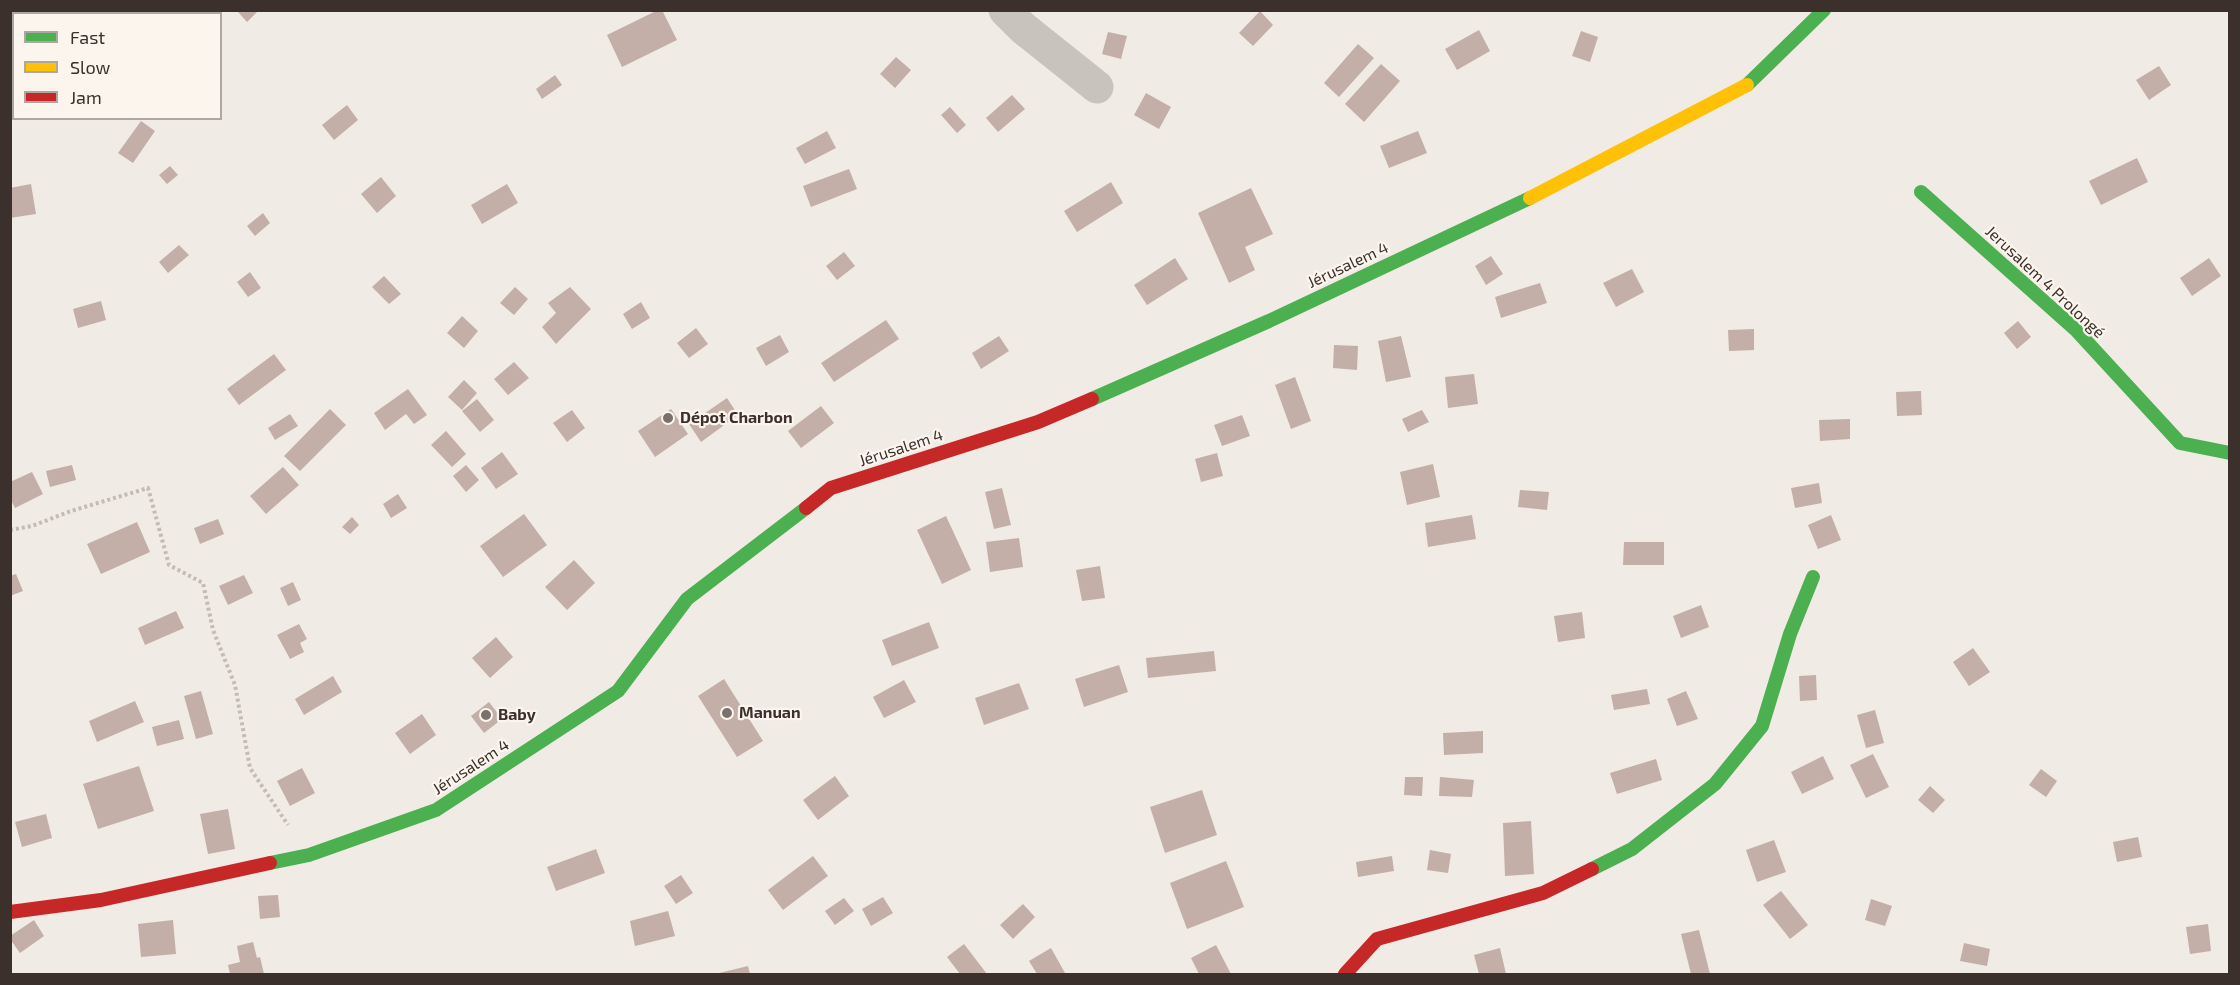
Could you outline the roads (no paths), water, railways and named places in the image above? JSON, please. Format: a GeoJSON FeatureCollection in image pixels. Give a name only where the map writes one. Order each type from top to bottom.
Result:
{"type":"FeatureCollection","features":[{"type":"Feature","properties":{"kind":"street"},"geometry":{"type":"LineString","coordinates":[[1005,10],[1023,28],[1097,87]]}},
{"type":"Feature","properties":{"kind":"street","name":"Jérusalem 4"},"geometry":{"type":"LineString","coordinates":[[10,912],[100,900],[309,855],[436,810],[618,691],[687,599],[831,488],[1038,422],[1269,321],[1529,199],[1746,86],[1824,10]]}},
{"type":"Feature","properties":{"kind":"street","name":"Jerusalem 4 Prolongé"},"geometry":{"type":"LineString","coordinates":[[1921,192],[2076,330],[2180,443],[2229,453]]}},
{"type":"Feature","properties":{"kind":"street"},"geometry":{"type":"LineString","coordinates":[[1345,975],[1377,939],[1543,893],[1632,849],[1715,784],[1762,726],[1790,634],[1813,577]]}},
{"type":"Feature","properties":{"kind":"place","name":"Dépot Charbon"},"geometry":{"type":"Point","coordinates":[668,418]}},
{"type":"Feature","properties":{"kind":"place","name":"Manuan"},"geometry":{"type":"Point","coordinates":[727,713]}},
{"type":"Feature","properties":{"kind":"place","name":"Baby"},"geometry":{"type":"Point","coordinates":[486,715]}}]}
